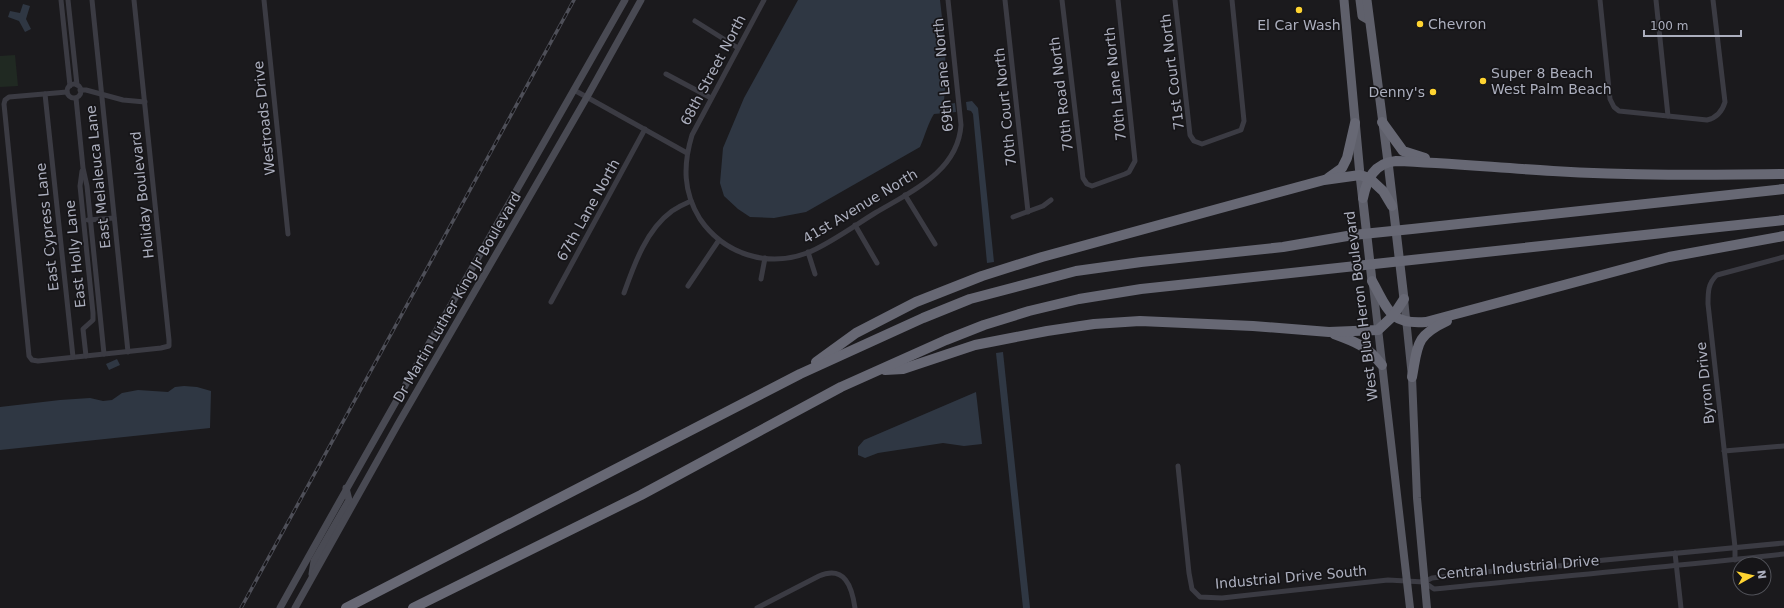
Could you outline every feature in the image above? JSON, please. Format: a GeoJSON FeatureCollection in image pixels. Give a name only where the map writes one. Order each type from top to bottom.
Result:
{"type":"FeatureCollection","features":[{"type":"Feature","properties":{"kind":"highway"},"geometry":{"type":"LineString","coordinates":[[1344,0],[1355,123],[1365,176],[1363,198]]}},
{"type":"Feature","properties":{"kind":"highway"},"geometry":{"type":"LineString","coordinates":[[1360,0],[1362,16],[1369,20]]}},
{"type":"Feature","properties":{"kind":"highway"},"geometry":{"type":"LineString","coordinates":[[879,370],[903,369],[975,345],[1047,331],[1094,324],[1155,322],[1253,326],[1329,332],[1378,330],[1393,316],[1404,299],[1367,0]]}},
{"type":"Feature","properties":{"kind":"highway"},"geometry":{"type":"LineString","coordinates":[[1382,122],[1403,151],[1419,157],[1445,163]]}},
{"type":"Feature","properties":{"kind":"highway"},"geometry":{"type":"LineString","coordinates":[[1324,180],[1342,168],[1347,158],[1355,123]]}},
{"type":"Feature","properties":{"kind":"highway"},"geometry":{"type":"LineString","coordinates":[[800,374],[856,333],[916,302],[982,276],[1042,257],[1324,180],[1365,176],[1388,162],[1445,163],[1554,172],[1684,176],[1784,174]]}},
{"type":"Feature","properties":{"kind":"highway"},"geometry":{"type":"LineString","coordinates":[[1365,176],[1383,191],[1392,206]]}},
{"type":"Feature","properties":{"kind":"highway"},"geometry":{"type":"LineString","coordinates":[[346,608],[800,374],[923,318],[970,299],[1076,272],[1141,262],[1283,247],[1353,235],[1784,189]]}},
{"type":"Feature","properties":{"kind":"highway","name":"West Blue Heron Boulevard"},"geometry":{"type":"LineString","coordinates":[[1363,198],[1372,281]]}},
{"type":"Feature","properties":{"kind":"highway"},"geometry":{"type":"LineString","coordinates":[[413,608],[641,495],[841,387],[984,325],[1029,311],[1079,299],[1141,289],[1784,220]]}},
{"type":"Feature","properties":{"kind":"highway"},"geometry":{"type":"LineString","coordinates":[[1372,281],[1393,316],[1399,320],[1407,322],[1426,322],[1669,257],[1784,236]]}},
{"type":"Feature","properties":{"kind":"highway"},"geometry":{"type":"LineString","coordinates":[[1412,377],[1418,346],[1423,337],[1435,327],[1465,312]]}},
{"type":"Feature","properties":{"kind":"highway"},"geometry":{"type":"LineString","coordinates":[[1329,332],[1359,343],[1369,350],[1382,365]]}},
{"type":"Feature","properties":{"kind":"main road","name":"Dr Martin Luther King Jr Boulevard"},"geometry":{"type":"LineString","coordinates":[[280,608],[346,488],[625,0]]}},
{"type":"Feature","properties":{"kind":"main road","name":"Dr Martin Luther King Jr Boulevard"},"geometry":{"type":"LineString","coordinates":[[295,608],[398,424],[587,97],[641,0]]}},
{"type":"Feature","properties":{"kind":"main road","name":"West Blue Heron Boulevard"},"geometry":{"type":"LineString","coordinates":[[1372,281],[1410,608]]}},
{"type":"Feature","properties":{"kind":"main road"},"geometry":{"type":"LineString","coordinates":[[1404,299],[1412,377],[1417,498],[1427,608]]}},
{"type":"Feature","properties":{"kind":"main road"},"geometry":{"type":"LineString","coordinates":[[312,578],[314,561],[349,500],[346,488]]}},
{"type":"Feature","properties":{"kind":"street"},"geometry":{"type":"LineString","coordinates":[[61,0],[70,86],[67,92]]}},
{"type":"Feature","properties":{"kind":"street"},"geometry":{"type":"LineString","coordinates":[[67,92],[71,98],[76,98],[80,95],[80,90],[77,85],[68,0]]}},
{"type":"Feature","properties":{"kind":"street","name":"East Melaleuca Lane"},"geometry":{"type":"LineString","coordinates":[[92,0],[128,352]]}},
{"type":"Feature","properties":{"kind":"street","name":"Holiday Boulevard"},"geometry":{"type":"LineString","coordinates":[[128,352],[169,346],[170,340],[134,0]]}},
{"type":"Feature","properties":{"kind":"street","name":"Westroads Drive"},"geometry":{"type":"LineString","coordinates":[[264,0],[288,234]]}},
{"type":"Feature","properties":{"kind":"street","name":"68th Street North"},"geometry":{"type":"LineString","coordinates":[[687,153],[692,135],[764,0]]}},
{"type":"Feature","properties":{"kind":"street","name":"69th Lane North"},"geometry":{"type":"LineString","coordinates":[[948,0],[961,125],[956,148]]}},
{"type":"Feature","properties":{"kind":"street","name":"70th Court North"},"geometry":{"type":"LineString","coordinates":[[1005,0],[1028,212]]}},
{"type":"Feature","properties":{"kind":"street","name":"70th Road North"},"geometry":{"type":"LineString","coordinates":[[1062,0],[1083,178],[1087,184],[1092,186],[1125,174],[1133,165]]}},
{"type":"Feature","properties":{"kind":"street","name":"70th Lane North"},"geometry":{"type":"LineString","coordinates":[[1118,0],[1135,156],[1133,165]]}},
{"type":"Feature","properties":{"kind":"street","name":"71st Court North"},"geometry":{"type":"LineString","coordinates":[[1175,0],[1190,135],[1194,141],[1202,144],[1241,130],[1244,121],[1232,0]]}},
{"type":"Feature","properties":{"kind":"street"},"geometry":{"type":"LineString","coordinates":[[1600,0],[1610,99],[1614,107],[1619,111],[1707,120],[1716,117],[1721,111],[1724,102],[1713,0]]}},
{"type":"Feature","properties":{"kind":"street"},"geometry":{"type":"LineString","coordinates":[[1656,0],[1668,116]]}},
{"type":"Feature","properties":{"kind":"street"},"geometry":{"type":"LineString","coordinates":[[695,21],[738,48]]}},
{"type":"Feature","properties":{"kind":"street"},"geometry":{"type":"LineString","coordinates":[[666,74],[711,98]]}},
{"type":"Feature","properties":{"kind":"street"},"geometry":{"type":"LineString","coordinates":[[70,86],[77,85]]}},
{"type":"Feature","properties":{"kind":"street"},"geometry":{"type":"LineString","coordinates":[[80,90],[101,92],[123,100],[145,102]]}},
{"type":"Feature","properties":{"kind":"street"},"geometry":{"type":"LineString","coordinates":[[574,90],[687,153]]}},
{"type":"Feature","properties":{"kind":"street"},"geometry":{"type":"LineString","coordinates":[[67,92],[10,97],[5,100],[4,104],[29,356],[32,360],[38,361],[128,352]]}},
{"type":"Feature","properties":{"kind":"street","name":"East Cypress Lane"},"geometry":{"type":"LineString","coordinates":[[45,94],[73,357]]}},
{"type":"Feature","properties":{"kind":"street","name":"East Holly Lane"},"geometry":{"type":"LineString","coordinates":[[76,98],[83,168],[87,186],[104,354]]}},
{"type":"Feature","properties":{"kind":"street","name":"67th Lane North"},"geometry":{"type":"LineString","coordinates":[[551,302],[645,129]]}},
{"type":"Feature","properties":{"kind":"street","name":"41st Avenue North"},"geometry":{"type":"LineString","coordinates":[[687,153],[685,178],[691,201],[704,225],[719,240],[737,251],[764,258],[789,257],[808,252],[856,225],[905,195],[940,170],[950,160],[956,148]]}},
{"type":"Feature","properties":{"kind":"street","name":"East Holly Lane"},"geometry":{"type":"LineString","coordinates":[[83,168],[80,186],[93,313],[93,320],[83,328],[86,356]]}},
{"type":"Feature","properties":{"kind":"street"},"geometry":{"type":"LineString","coordinates":[[905,195],[934,244]]}},
{"type":"Feature","properties":{"kind":"street"},"geometry":{"type":"LineString","coordinates":[[1013,217],[1043,206],[1051,200]]}},
{"type":"Feature","properties":{"kind":"street"},"geometry":{"type":"LineString","coordinates":[[624,293],[640,253],[656,227],[673,211],[691,201]]}},
{"type":"Feature","properties":{"kind":"street"},"geometry":{"type":"LineString","coordinates":[[84,220],[114,218]]}},
{"type":"Feature","properties":{"kind":"street"},"geometry":{"type":"LineString","coordinates":[[856,225],[877,264]]}},
{"type":"Feature","properties":{"kind":"street"},"geometry":{"type":"LineString","coordinates":[[688,286],[719,240]]}},
{"type":"Feature","properties":{"kind":"street"},"geometry":{"type":"LineString","coordinates":[[808,252],[815,274]]}},
{"type":"Feature","properties":{"kind":"street","name":"Byron Drive"},"geometry":{"type":"LineString","coordinates":[[1735,556],[1708,304],[1708,290],[1710,281],[1717,275],[1784,257]]}},
{"type":"Feature","properties":{"kind":"street"},"geometry":{"type":"LineString","coordinates":[[761,279],[764,258]]}},
{"type":"Feature","properties":{"kind":"street"},"geometry":{"type":"LineString","coordinates":[[1724,452],[1784,446]]}},
{"type":"Feature","properties":{"kind":"street","name":"Industrial Drive South"},"geometry":{"type":"LineString","coordinates":[[1178,466],[1189,573],[1192,589],[1200,597],[1222,598],[1388,580],[1424,582]]}},
{"type":"Feature","properties":{"kind":"street","name":"Central Industrial Drive"},"geometry":{"type":"LineString","coordinates":[[1732,560],[1434,589],[1424,582],[1432,578],[1506,569],[1552,567],[1584,562],[1784,542]]}},
{"type":"Feature","properties":{"kind":"street"},"geometry":{"type":"LineString","coordinates":[[1675,554],[1681,608]]}},
{"type":"Feature","properties":{"kind":"street","name":"Central Industrial Drive"},"geometry":{"type":"LineString","coordinates":[[1768,556],[1784,554]]}},
{"type":"Feature","properties":{"kind":"street"},"geometry":{"type":"LineString","coordinates":[[757,608],[823,574],[832,573],[841,576],[850,585],[855,608]]}},
{"type":"Feature","properties":{"kind":"shaded area"},"geometry":{"type":"Polygon","coordinates":[[[15,55],[18,86],[0,87],[0,56],[15,55]]]}},
{"type":"Feature","properties":{"kind":"water"},"geometry":{"type":"Polygon","coordinates":[[[798,0],[940,0],[946,63],[944,100],[950,104],[955,103],[956,112],[934,114],[920,147],[806,212],[774,218],[750,217],[738,209],[724,196],[720,183],[723,148],[744,98],[798,0]]]}},
{"type":"Feature","properties":{"kind":"water"},"geometry":{"type":"Polygon","coordinates":[[[23,4],[30,6],[26,19],[31,29],[25,32],[19,21],[8,17],[10,11],[20,13],[23,4]]]}},
{"type":"Feature","properties":{"kind":"water"},"geometry":{"type":"Polygon","coordinates":[[[972,101],[978,108],[994,262],[987,263],[973,114],[971,111],[967,110],[966,102],[972,101]]]}},
{"type":"Feature","properties":{"kind":"water"},"geometry":{"type":"Polygon","coordinates":[[[1003,352],[1030,608],[1023,608],[996,353],[1003,352]]]}},
{"type":"Feature","properties":{"kind":"water"},"geometry":{"type":"Polygon","coordinates":[[[117,359],[120,365],[109,370],[106,364],[117,359]]]}},
{"type":"Feature","properties":{"kind":"water"},"geometry":{"type":"Polygon","coordinates":[[[175,387],[197,387],[211,391],[210,428],[0,450],[0,407],[90,398],[103,401],[112,400],[122,393],[138,390],[168,392],[175,387]]]}},
{"type":"Feature","properties":{"kind":"water"},"geometry":{"type":"Polygon","coordinates":[[[976,392],[982,444],[964,446],[943,443],[878,453],[865,458],[858,455],[858,447],[864,440],[976,392]]]}},
{"type":"Feature","properties":{"kind":"railway"},"geometry":{"type":"LineString","coordinates":[[241,608],[574,0]]}},
{"type":"Feature","properties":{"kind":"place","name":"El Car Wash"},"geometry":{"type":"Point","coordinates":[1299,10]}},
{"type":"Feature","properties":{"kind":"place","name":"Chevron"},"geometry":{"type":"Point","coordinates":[1420,24]}},
{"type":"Feature","properties":{"kind":"place","name":"Super 8 Beach West Palm Beach"},"geometry":{"type":"Point","coordinates":[1483,81]}},
{"type":"Feature","properties":{"kind":"place","name":"Denny's"},"geometry":{"type":"Point","coordinates":[1433,92]}}]}
